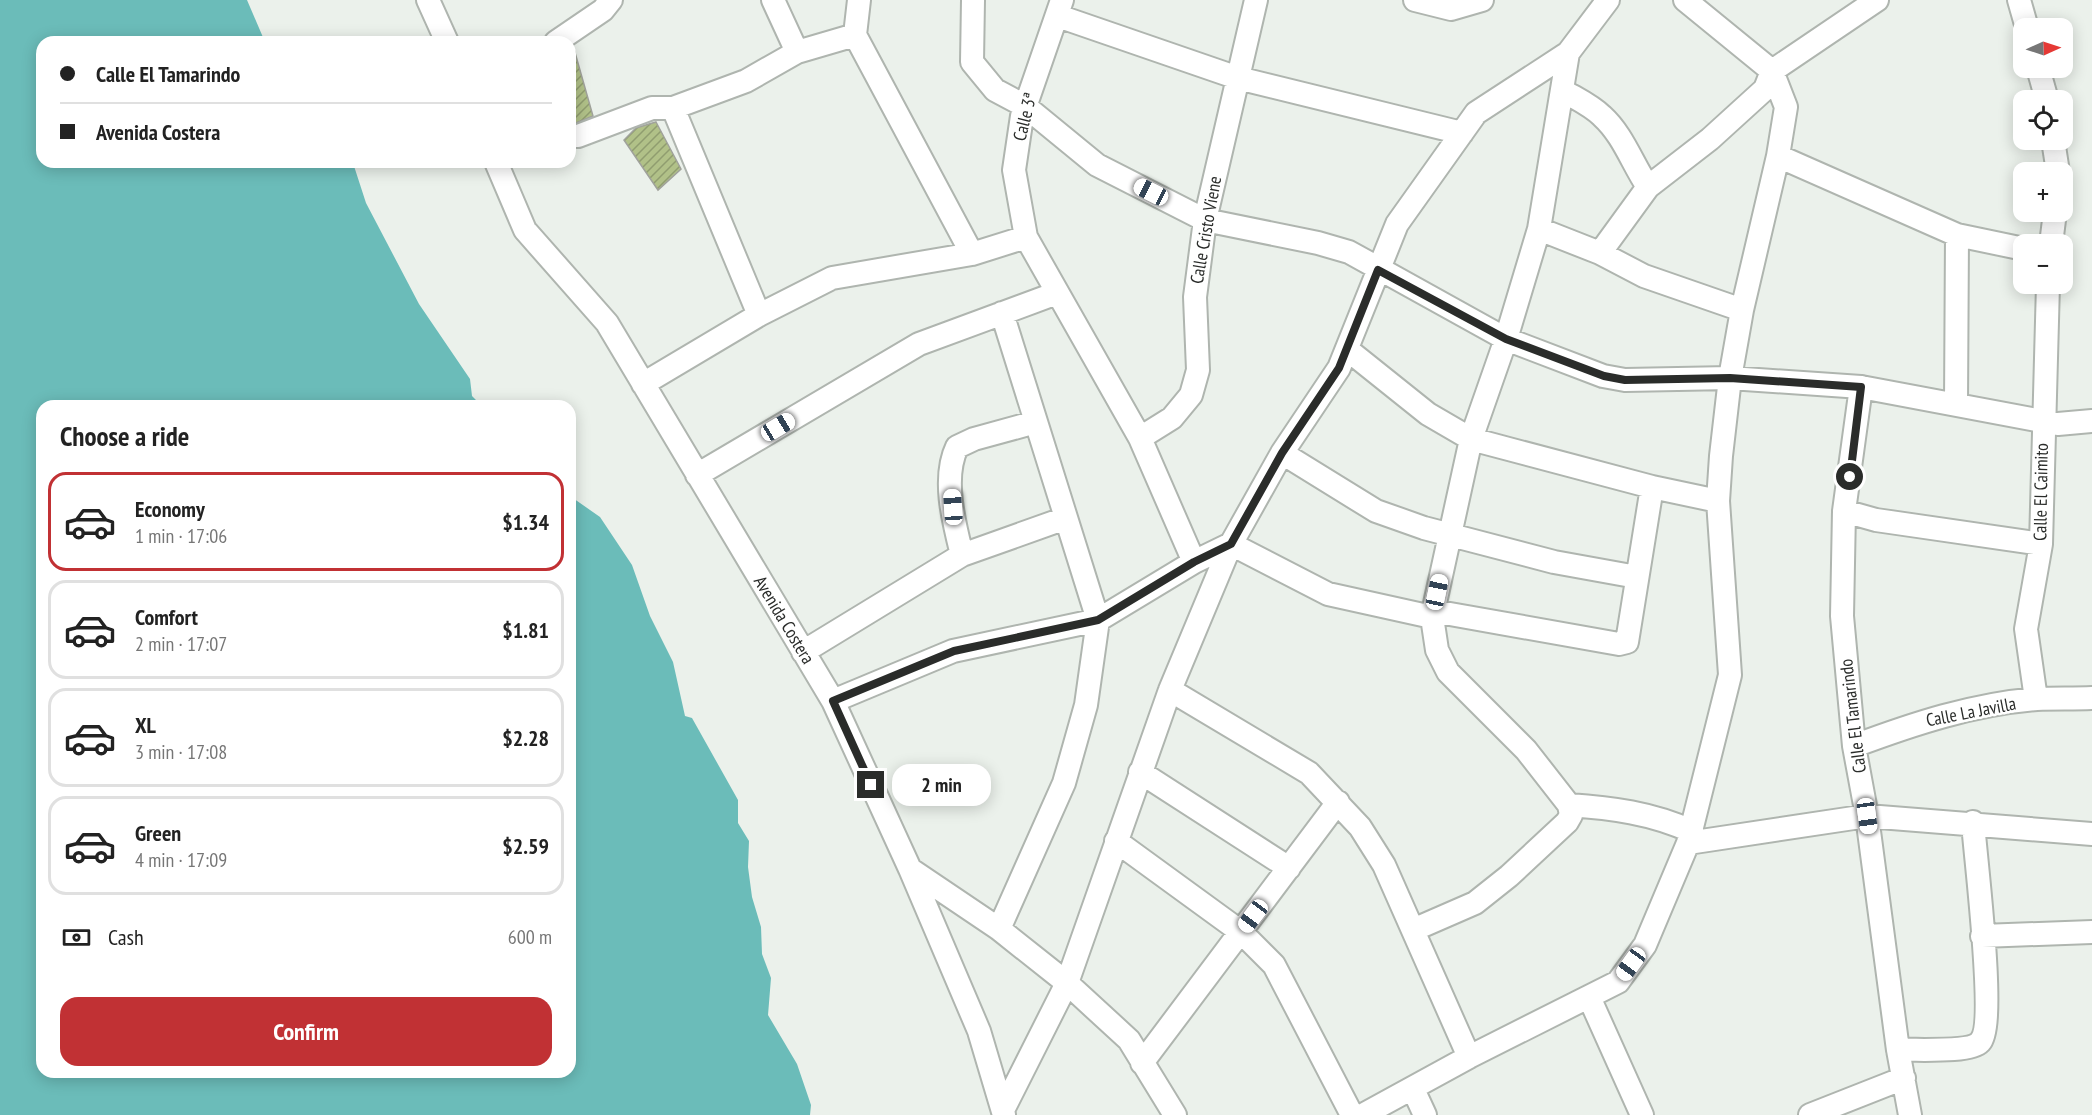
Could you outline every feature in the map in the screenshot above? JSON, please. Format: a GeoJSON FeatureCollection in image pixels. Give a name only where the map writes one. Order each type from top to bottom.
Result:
{"type":"FeatureCollection","features":[{"type":"Feature","properties":{"kind":"street"},"geometry":{"type":"LineString","coordinates":[[428,0],[444,36]]}},
{"type":"Feature","properties":{"kind":"street"},"geometry":{"type":"LineString","coordinates":[[565,36],[603,10],[611,0]]}},
{"type":"Feature","properties":{"kind":"street"},"geometry":{"type":"LineString","coordinates":[[773,0],[797,52]]}},
{"type":"Feature","properties":{"kind":"street"},"geometry":{"type":"LineString","coordinates":[[860,0],[855,35],[972,254]]}},
{"type":"Feature","properties":{"kind":"street"},"geometry":{"type":"LineString","coordinates":[[973,0],[972,62],[995,90],[1025,106],[1097,165],[1204,220],[1318,243],[1349,252],[1506,339],[1604,376],[1625,380],[1730,378],[1861,387],[2043,421],[2058,423],[2092,421]]}},
{"type":"Feature","properties":{"kind":"street","name":"Calle Cristo Viene"},"geometry":{"type":"LineString","coordinates":[[1140,438],[1173,418],[1191,395],[1198,370],[1195,297],[1204,220],[1256,0]]}},
{"type":"Feature","properties":{"kind":"street"},"geometry":{"type":"LineString","coordinates":[[1415,0],[1451,9],[1482,0]]}},
{"type":"Feature","properties":{"kind":"street"},"geometry":{"type":"LineString","coordinates":[[1004,1112],[1067,984],[1170,690],[1231,544],[1282,453],[1348,350],[1397,224],[1476,113],[1568,53],[1608,0]]}},
{"type":"Feature","properties":{"kind":"street"},"geometry":{"type":"LineString","coordinates":[[1362,1115],[1469,1057],[1618,982],[1645,945],[1690,837],[1730,675],[1718,501],[1730,378],[1742,310],[1778,156],[1786,107],[1772,71],[1688,0]]}},
{"type":"Feature","properties":{"kind":"street"},"geometry":{"type":"LineString","coordinates":[[1600,254],[1648,187],[1710,139],[1765,89],[1772,71],[1877,0]]}},
{"type":"Feature","properties":{"kind":"street"},"geometry":{"type":"LineString","coordinates":[[2019,0],[2024,18]]}},
{"type":"Feature","properties":{"kind":"street"},"geometry":{"type":"LineString","coordinates":[[1060,8],[1238,78],[1462,133]]}},
{"type":"Feature","properties":{"kind":"street","name":"Calle 3ª"},"geometry":{"type":"LineString","coordinates":[[1060,8],[1025,106],[1014,170],[1026,237],[1140,438],[1194,562]]}},
{"type":"Feature","properties":{"kind":"street"},"geometry":{"type":"LineString","coordinates":[[576,136],[652,108],[673,108],[746,81],[797,52],[855,35]]}},
{"type":"Feature","properties":{"kind":"street"},"geometry":{"type":"LineString","coordinates":[[1413,930],[1475,903],[1509,876],[1567,822],[1571,814],[1569,805],[1526,750],[1448,672],[1437,650],[1432,614],[1471,439],[1506,339],[1539,229],[1568,53]]}},
{"type":"Feature","properties":{"kind":"street"},"geometry":{"type":"LineString","coordinates":[[1562,90],[1602,115],[1625,143],[1633,164],[1648,187]]}},
{"type":"Feature","properties":{"kind":"street"},"geometry":{"type":"LineString","coordinates":[[673,108],[759,315]]}},
{"type":"Feature","properties":{"kind":"street"},"geometry":{"type":"LineString","coordinates":[[1778,156],[1957,235],[2013,247]]}},
{"type":"Feature","properties":{"kind":"street","name":"Avenida Costera"},"geometry":{"type":"LineString","coordinates":[[499,168],[525,230],[607,323],[833,701],[910,869],[979,1031],[1004,1112]]}},
{"type":"Feature","properties":{"kind":"street"},"geometry":{"type":"LineString","coordinates":[[1539,229],[1600,254],[1644,276],[1742,310]]}},
{"type":"Feature","properties":{"kind":"street"},"geometry":{"type":"LineString","coordinates":[[1956,404],[1957,235]]}},
{"type":"Feature","properties":{"kind":"street"},"geometry":{"type":"LineString","coordinates":[[643,384],[759,315],[832,278],[972,254],[1026,237]]}},
{"type":"Feature","properties":{"kind":"street"},"geometry":{"type":"LineString","coordinates":[[697,475],[919,344],[1057,293]]}},
{"type":"Feature","properties":{"kind":"street","name":"Calle El Caimito"},"geometry":{"type":"LineString","coordinates":[[2036,699],[2026,629],[2041,544],[2048,294]]}},
{"type":"Feature","properties":{"kind":"street"},"geometry":{"type":"LineString","coordinates":[[999,929],[1064,783],[1086,705],[1098,620],[1002,313]]}},
{"type":"Feature","properties":{"kind":"street"},"geometry":{"type":"LineString","coordinates":[[1348,350],[1428,414],[1471,439],[1652,487],[1718,501]]}},
{"type":"Feature","properties":{"kind":"street","name":"Calle El Tamarindo"},"geometry":{"type":"LineString","coordinates":[[1861,387],[1844,511],[1842,616],[1854,746],[1867,816],[1910,1115]]}},
{"type":"Feature","properties":{"kind":"street"},"geometry":{"type":"LineString","coordinates":[[962,555],[955,526],[950,469],[957,447],[974,439],[1036,422]]}},
{"type":"Feature","properties":{"kind":"street"},"geometry":{"type":"LineString","coordinates":[[1282,453],[1376,511],[1450,535],[1554,562],[1636,577]]}},
{"type":"Feature","properties":{"kind":"street"},"geometry":{"type":"LineString","coordinates":[[1231,544],[1328,594],[1432,614],[1619,644],[1627,642],[1629,636],[1636,577],[1652,487]]}},
{"type":"Feature","properties":{"kind":"street"},"geometry":{"type":"LineString","coordinates":[[1844,511],[1876,520],[2041,544]]}},
{"type":"Feature","properties":{"kind":"street"},"geometry":{"type":"LineString","coordinates":[[803,652],[962,555],[1066,518]]}},
{"type":"Feature","properties":{"kind":"street"},"geometry":{"type":"LineString","coordinates":[[833,701],[954,651],[1098,620],[1194,562],[1231,544]]}},
{"type":"Feature","properties":{"kind":"street"},"geometry":{"type":"LineString","coordinates":[[1170,690],[1309,773],[1360,827],[1384,865],[1469,1057]]}},
{"type":"Feature","properties":{"kind":"street","name":"Calle La Javilla"},"geometry":{"type":"LineString","coordinates":[[1854,746],[1916,723],[1990,706],[2036,699],[2092,698]]}},
{"type":"Feature","properties":{"kind":"street"},"geometry":{"type":"LineString","coordinates":[[1140,772],[1289,868]]}},
{"type":"Feature","properties":{"kind":"street"},"geometry":{"type":"LineString","coordinates":[[1142,1063],[1338,802]]}},
{"type":"Feature","properties":{"kind":"street"},"geometry":{"type":"LineString","coordinates":[[1569,805],[1622,809],[1666,819],[1690,837],[1867,816],[1973,822],[2092,834]]}},
{"type":"Feature","properties":{"kind":"street"},"geometry":{"type":"LineString","coordinates":[[1899,1050],[1969,1048],[1980,1042],[1986,1029],[1988,1007],[1973,822]]}},
{"type":"Feature","properties":{"kind":"street"},"geometry":{"type":"LineString","coordinates":[[1116,841],[1241,932],[1274,965],[1352,1115]]}},
{"type":"Feature","properties":{"kind":"street"},"geometry":{"type":"LineString","coordinates":[[910,869],[999,929],[1067,984],[1129,1040],[1175,1115]]}},
{"type":"Feature","properties":{"kind":"street"},"geometry":{"type":"LineString","coordinates":[[1982,936],[2092,932]]}},
{"type":"Feature","properties":{"kind":"street"},"geometry":{"type":"LineString","coordinates":[[1589,997],[1642,1115]]}},
{"type":"Feature","properties":{"kind":"street"},"geometry":{"type":"LineString","coordinates":[[1810,1115],[1904,1078]]}},
{"type":"Feature","properties":{"kind":"street"},"geometry":{"type":"LineString","coordinates":[[1413,1089],[1425,1115]]}},
{"type":"Feature","properties":{"kind":"water"},"geometry":{"type":"Polygon","coordinates":[[[0,0],[247,0],[262,36],[36,36],[36,168],[355,168],[366,203],[419,304],[470,379],[472,396],[476,400],[36,400],[36,1078],[576,1078],[576,500],[600,517],[632,565],[650,616],[673,662],[685,716],[692,718],[738,800],[738,823],[749,841],[748,867],[752,897],[761,927],[762,954],[771,978],[768,1015],[797,1064],[811,1105],[810,1115],[0,1115],[0,0]]]}},
{"type":"Feature","properties":{"kind":"building"},"geometry":{"type":"Polygon","coordinates":[[[576,56],[593,116],[576,123],[576,56]]]}},
{"type":"Feature","properties":{"kind":"building"},"geometry":{"type":"Polygon","coordinates":[[[656,122],[681,169],[658,190],[624,140],[636,128],[656,122]]]}},
{"type":"Feature","properties":{"kind":"route"},"geometry":{"type":"LineString","coordinates":[[871,785],[833,701],[954,651],[1098,620],[1194,562],[1231,544],[1282,453],[1339,368],[1378,270],[1506,339],[1604,376],[1625,380],[1730,378],[1861,387],[1850,477]]}}]}
